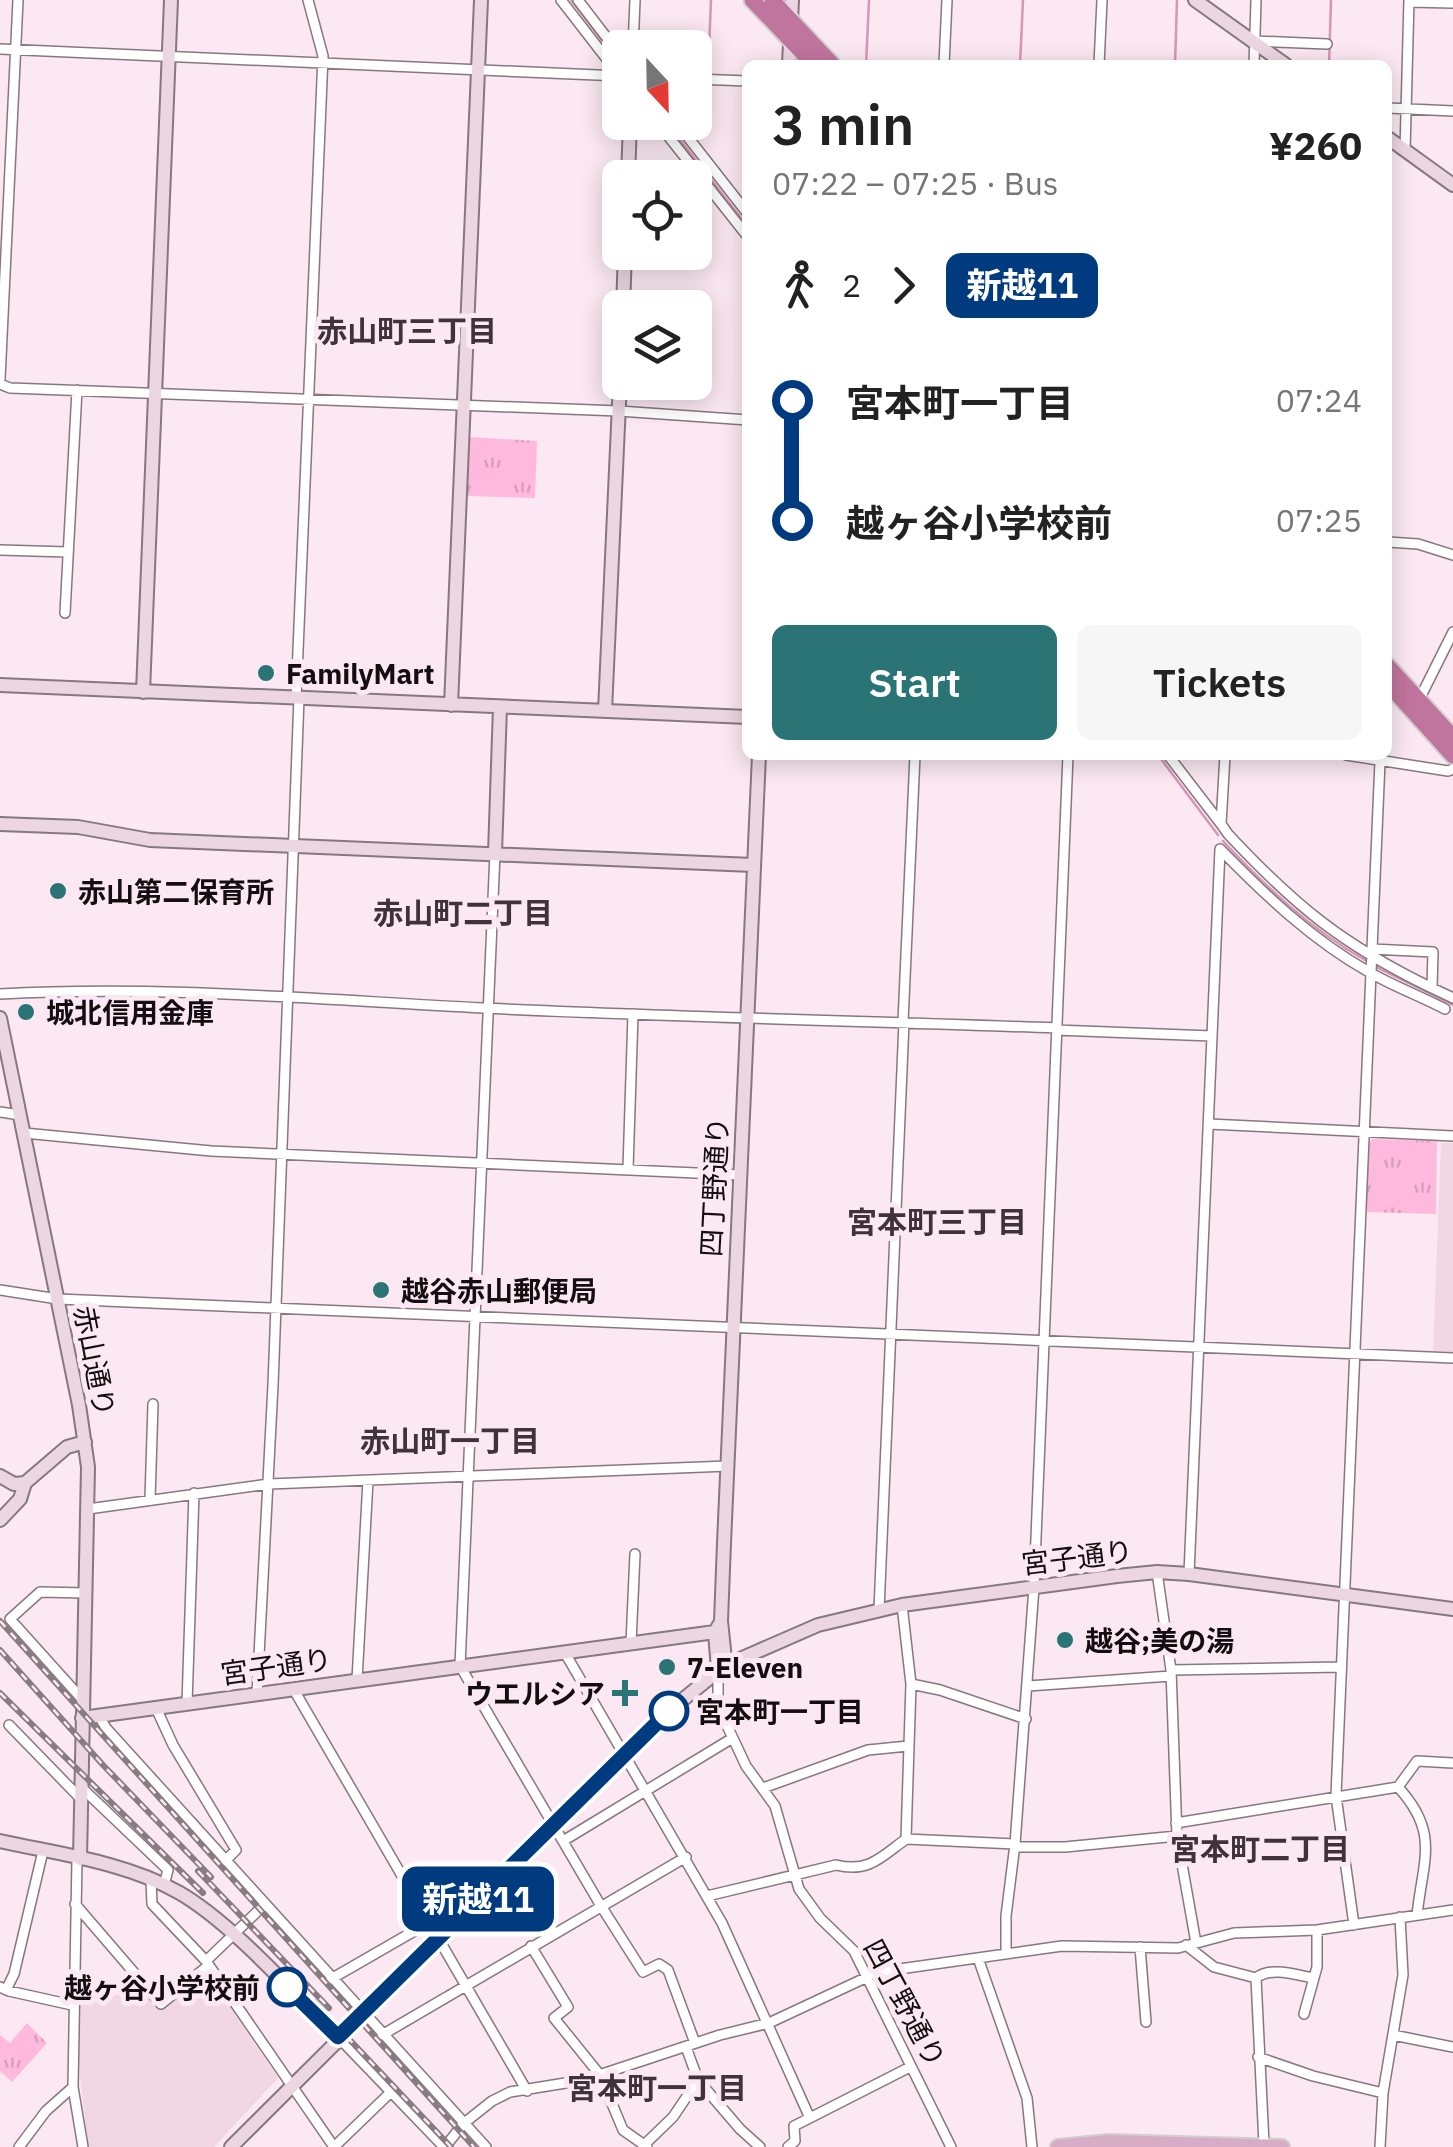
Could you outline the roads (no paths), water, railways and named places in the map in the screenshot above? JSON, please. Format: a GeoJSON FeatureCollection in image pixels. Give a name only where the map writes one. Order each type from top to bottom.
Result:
{"type":"FeatureCollection","features":[{"type":"Feature","properties":{"kind":"highway"},"geometry":{"type":"LineString","coordinates":[[752,0],[809,60]]}},
{"type":"Feature","properties":{"kind":"highway"},"geometry":{"type":"LineString","coordinates":[[772,0],[828,60]]}},
{"type":"Feature","properties":{"kind":"highway"},"geometry":{"type":"LineString","coordinates":[[1392,670],[1453,737]]}},
{"type":"Feature","properties":{"kind":"highway"},"geometry":{"type":"LineString","coordinates":[[1392,688],[1453,756]]}},
{"type":"Feature","properties":{"kind":"main road"},"geometry":{"type":"LineString","coordinates":[[1058,2147],[1109,2142],[1282,2147]]}},
{"type":"Feature","properties":{"kind":"street"},"geometry":{"type":"LineString","coordinates":[[18,0],[0,381],[10,388],[742,420]]}},
{"type":"Feature","properties":{"kind":"street"},"geometry":{"type":"LineString","coordinates":[[143,692],[172,0]]}},
{"type":"Feature","properties":{"kind":"street"},"geometry":{"type":"LineString","coordinates":[[257,1694],[295,845],[323,62],[308,0]]}},
{"type":"Feature","properties":{"kind":"street"},"geometry":{"type":"LineString","coordinates":[[450,704],[481,0]]}},
{"type":"Feature","properties":{"kind":"street"},"geometry":{"type":"LineString","coordinates":[[0,49],[620,76],[562,0]]}},
{"type":"Feature","properties":{"kind":"street"},"geometry":{"type":"LineString","coordinates":[[578,0],[602,31]]}},
{"type":"Feature","properties":{"kind":"street"},"geometry":{"type":"LineString","coordinates":[[634,30],[636,0]]}},
{"type":"Feature","properties":{"kind":"street"},"geometry":{"type":"LineString","coordinates":[[790,60],[792,0]]}},
{"type":"Feature","properties":{"kind":"street"},"geometry":{"type":"LineString","coordinates":[[944,60],[947,0]]}},
{"type":"Feature","properties":{"kind":"street"},"geometry":{"type":"LineString","coordinates":[[1099,60],[1102,0]]}},
{"type":"Feature","properties":{"kind":"street"},"geometry":{"type":"LineString","coordinates":[[1195,0],[1279,60]]}},
{"type":"Feature","properties":{"kind":"street"},"geometry":{"type":"LineString","coordinates":[[1254,60],[1256,0]]}},
{"type":"Feature","properties":{"kind":"street"},"geometry":{"type":"LineString","coordinates":[[1404,150],[1409,1],[1453,3]]}},
{"type":"Feature","properties":{"kind":"street"},"geometry":{"type":"LineString","coordinates":[[1255,42],[1327,44]]}},
{"type":"Feature","properties":{"kind":"street"},"geometry":{"type":"LineString","coordinates":[[712,80],[742,81]]}},
{"type":"Feature","properties":{"kind":"street"},"geometry":{"type":"LineString","coordinates":[[1392,108],[1453,111]]}},
{"type":"Feature","properties":{"kind":"street"},"geometry":{"type":"LineString","coordinates":[[671,140],[742,229]]}},
{"type":"Feature","properties":{"kind":"street"},"geometry":{"type":"LineString","coordinates":[[690,140],[742,206]]}},
{"type":"Feature","properties":{"kind":"street"},"geometry":{"type":"LineString","coordinates":[[1392,141],[1453,185]]}},
{"type":"Feature","properties":{"kind":"street"},"geometry":{"type":"LineString","coordinates":[[65,613],[77,390]]}},
{"type":"Feature","properties":{"kind":"street"},"geometry":{"type":"LineString","coordinates":[[605,711],[619,400]]}},
{"type":"Feature","properties":{"kind":"street"},"geometry":{"type":"LineString","coordinates":[[1392,542],[1418,544],[1453,555]]}},
{"type":"Feature","properties":{"kind":"street"},"geometry":{"type":"LineString","coordinates":[[0,550],[68,552]]}},
{"type":"Feature","properties":{"kind":"street"},"geometry":{"type":"LineString","coordinates":[[1420,700],[1453,632]]}},
{"type":"Feature","properties":{"kind":"street"},"geometry":{"type":"LineString","coordinates":[[0,685],[742,718]]}},
{"type":"Feature","properties":{"kind":"street"},"geometry":{"type":"LineString","coordinates":[[500,707],[460,1666],[552,1825],[644,1972],[659,1964],[668,1970],[698,2080],[760,2147]]}},
{"type":"Feature","properties":{"kind":"street","name":"四丁野通り"},"geometry":{"type":"LineString","coordinates":[[759,760],[718,1626],[718,1700],[731,1739],[775,1806],[792,1874],[820,1918],[849,1944],[951,2147]]}},
{"type":"Feature","properties":{"kind":"street"},"geometry":{"type":"LineString","coordinates":[[879,1610],[915,760]]}},
{"type":"Feature","properties":{"kind":"street"},"geometry":{"type":"LineString","coordinates":[[1006,1954],[1034,1587],[1068,760]]}},
{"type":"Feature","properties":{"kind":"street"},"geometry":{"type":"LineString","coordinates":[[1172,760],[1221,824],[1298,906],[1453,998]]}},
{"type":"Feature","properties":{"kind":"street"},"geometry":{"type":"LineString","coordinates":[[1221,824],[1224,760]]}},
{"type":"Feature","properties":{"kind":"street"},"geometry":{"type":"LineString","coordinates":[[1374,760],[1453,769]]}},
{"type":"Feature","properties":{"kind":"street"},"geometry":{"type":"LineString","coordinates":[[1354,1925],[1336,1796],[1380,761]]}},
{"type":"Feature","properties":{"kind":"street"},"geometry":{"type":"LineString","coordinates":[[0,824],[78,827],[150,840],[753,865]]}},
{"type":"Feature","properties":{"kind":"street"},"geometry":{"type":"LineString","coordinates":[[1189,1574],[1220,849],[1295,920],[1369,972],[1446,1009]]}},
{"type":"Feature","properties":{"kind":"street"},"geometry":{"type":"LineString","coordinates":[[1372,953],[1433,952],[1432,988]]}},
{"type":"Feature","properties":{"kind":"street"},"geometry":{"type":"LineString","coordinates":[[0,994],[67,990],[1212,1036]]}},
{"type":"Feature","properties":{"kind":"street"},"geometry":{"type":"LineString","coordinates":[[628,1169],[633,1014]]}},
{"type":"Feature","properties":{"kind":"street","name":"赤山通り"},"geometry":{"type":"LineString","coordinates":[[0,1018],[4,1055],[24,1133],[85,1442],[88,1509],[79,1859]]}},
{"type":"Feature","properties":{"kind":"street"},"geometry":{"type":"LineString","coordinates":[[0,1112],[20,1114]]}},
{"type":"Feature","properties":{"kind":"street"},"geometry":{"type":"LineString","coordinates":[[1208,1124],[1453,1136]]}},
{"type":"Feature","properties":{"kind":"street"},"geometry":{"type":"LineString","coordinates":[[24,1133],[211,1151],[740,1175]]}},
{"type":"Feature","properties":{"kind":"street"},"geometry":{"type":"LineString","coordinates":[[0,1290],[58,1299],[1453,1358]]}},
{"type":"Feature","properties":{"kind":"street"},"geometry":{"type":"LineString","coordinates":[[150,1499],[153,1404]]}},
{"type":"Feature","properties":{"kind":"street"},"geometry":{"type":"LineString","coordinates":[[0,1520],[20,1500],[25,1483],[66,1447],[85,1442]]}},
{"type":"Feature","properties":{"kind":"street"},"geometry":{"type":"LineString","coordinates":[[88,1509],[269,1484],[728,1466]]}},
{"type":"Feature","properties":{"kind":"street"},"geometry":{"type":"LineString","coordinates":[[0,1476],[14,1484],[25,1483]]}},
{"type":"Feature","properties":{"kind":"street"},"geometry":{"type":"LineString","coordinates":[[356,1680],[368,1480]]}},
{"type":"Feature","properties":{"kind":"street"},"geometry":{"type":"LineString","coordinates":[[188,1704],[194,1493]]}},
{"type":"Feature","properties":{"kind":"street"},"geometry":{"type":"LineString","coordinates":[[631,1643],[635,1554]]}},
{"type":"Feature","properties":{"kind":"street"},"geometry":{"type":"LineString","coordinates":[[1157,1572],[1171,1673],[1176,1823],[1191,1944],[1214,1967],[1256,1978]]}},
{"type":"Feature","properties":{"kind":"street","name":"宮子通り"},"geometry":{"type":"LineString","coordinates":[[231,2147],[670,1710],[718,1672],[798,1632],[902,1605],[1157,1572],[1453,1609]]}},
{"type":"Feature","properties":{"kind":"street"},"geometry":{"type":"LineString","coordinates":[[81,1698],[10,1619],[40,1592],[86,1593]]}},
{"type":"Feature","properties":{"kind":"street"},"geometry":{"type":"LineString","coordinates":[[902,1605],[911,1684],[906,1839]]}},
{"type":"Feature","properties":{"kind":"street","name":"宮子通り"},"geometry":{"type":"LineString","coordinates":[[82,1718],[631,1643],[718,1626]]}},
{"type":"Feature","properties":{"kind":"street"},"geometry":{"type":"LineString","coordinates":[[565,1652],[707,1896],[810,2116]]}},
{"type":"Feature","properties":{"kind":"street"},"geometry":{"type":"LineString","coordinates":[[1028,1686],[1171,1673],[1341,1668]]}},
{"type":"Feature","properties":{"kind":"street"},"geometry":{"type":"LineString","coordinates":[[911,1684],[1026,1719]]}},
{"type":"Feature","properties":{"kind":"street"},"geometry":{"type":"LineString","coordinates":[[294,1690],[527,2091]]}},
{"type":"Feature","properties":{"kind":"street"},"geometry":{"type":"LineString","coordinates":[[156,1708],[173,1746],[236,1850],[225,1861]]}},
{"type":"Feature","properties":{"kind":"street"},"geometry":{"type":"LineString","coordinates":[[99,1716],[264,1905],[486,2147]]}},
{"type":"Feature","properties":{"kind":"street"},"geometry":{"type":"LineString","coordinates":[[10,1725],[168,1870],[157,1882],[152,1904],[207,1963],[334,2147],[392,2092]]}},
{"type":"Feature","properties":{"kind":"street"},"geometry":{"type":"LineString","coordinates":[[564,1841],[731,1739]]}},
{"type":"Feature","properties":{"kind":"street"},"geometry":{"type":"LineString","coordinates":[[763,1788],[868,1750],[908,1746]]}},
{"type":"Feature","properties":{"kind":"street"},"geometry":{"type":"LineString","coordinates":[[1176,1823],[1398,1787],[1418,1762],[1453,1763]]}},
{"type":"Feature","properties":{"kind":"street"},"geometry":{"type":"LineString","coordinates":[[1398,1787],[1417,1808],[1426,1838],[1417,1915]]}},
{"type":"Feature","properties":{"kind":"street"},"geometry":{"type":"LineString","coordinates":[[707,1896],[836,1865],[852,1869],[871,1865],[906,1839],[1065,1847],[1177,1836]]}},
{"type":"Feature","properties":{"kind":"street"},"geometry":{"type":"LineString","coordinates":[[0,1842],[79,1859],[157,1882],[192,1901],[232,1934],[338,2037],[444,2147],[463,2124],[510,2092],[600,2075],[769,2023],[866,1976],[1062,1946],[1191,1944],[1234,1934],[1318,1930],[1453,1910]]}},
{"type":"Feature","properties":{"kind":"street"},"geometry":{"type":"LineString","coordinates":[[43,1851],[14,1974],[3,1989],[72,2005]]}},
{"type":"Feature","properties":{"kind":"street"},"geometry":{"type":"LineString","coordinates":[[382,2035],[686,1857]]}},
{"type":"Feature","properties":{"kind":"street"},"geometry":{"type":"LineString","coordinates":[[79,1859],[72,2005],[73,2086],[83,2147]]}},
{"type":"Feature","properties":{"kind":"street"},"geometry":{"type":"LineString","coordinates":[[76,1904],[160,2004],[264,1905]]}},
{"type":"Feature","properties":{"kind":"street"},"geometry":{"type":"LineString","coordinates":[[1380,2147],[1383,2093],[1403,1975],[1400,1917]]}},
{"type":"Feature","properties":{"kind":"street"},"geometry":{"type":"LineString","coordinates":[[331,1979],[430,1922]]}},
{"type":"Feature","properties":{"kind":"street"},"geometry":{"type":"LineString","coordinates":[[1304,2014],[1314,1978],[1318,1930]]}},
{"type":"Feature","properties":{"kind":"street"},"geometry":{"type":"LineString","coordinates":[[530,1946],[568,2007],[554,2018],[600,2075],[622,2130],[644,2146],[673,2117],[698,2080]]}},
{"type":"Feature","properties":{"kind":"street"},"geometry":{"type":"LineString","coordinates":[[1140,1947],[1146,2022]]}},
{"type":"Feature","properties":{"kind":"street"},"geometry":{"type":"LineString","coordinates":[[978,1958],[1027,2098],[1032,2147]]}},
{"type":"Feature","properties":{"kind":"street"},"geometry":{"type":"LineString","coordinates":[[1256,1978],[1272,1972],[1314,1978]]}},
{"type":"Feature","properties":{"kind":"street"},"geometry":{"type":"LineString","coordinates":[[1256,1978],[1264,2144]]}},
{"type":"Feature","properties":{"kind":"street"},"geometry":{"type":"LineString","coordinates":[[1393,2034],[1453,2047]]}},
{"type":"Feature","properties":{"kind":"street"},"geometry":{"type":"LineString","coordinates":[[1258,2057],[1383,2093]]}},
{"type":"Feature","properties":{"kind":"street"},"geometry":{"type":"LineString","coordinates":[[788,2147],[794,2142],[794,2126],[910,2067]]}},
{"type":"Feature","properties":{"kind":"street"},"geometry":{"type":"LineString","coordinates":[[19,2147],[46,2111],[73,2086]]}},
{"type":"Feature","properties":{"kind":"waterway"},"geometry":{"type":"LineString","coordinates":[[571,0],[602,40]]}},
{"type":"Feature","properties":{"kind":"waterway"},"geometry":{"type":"LineString","coordinates":[[710,30],[711,0]]}},
{"type":"Feature","properties":{"kind":"waterway"},"geometry":{"type":"LineString","coordinates":[[866,60],[869,0]]}},
{"type":"Feature","properties":{"kind":"waterway"},"geometry":{"type":"LineString","coordinates":[[1020,60],[1023,0]]}},
{"type":"Feature","properties":{"kind":"waterway"},"geometry":{"type":"LineString","coordinates":[[1175,60],[1177,0]]}},
{"type":"Feature","properties":{"kind":"waterway"},"geometry":{"type":"LineString","coordinates":[[1329,60],[1331,0]]}},
{"type":"Feature","properties":{"kind":"waterway"},"geometry":{"type":"LineString","coordinates":[[680,140],[742,219]]}},
{"type":"Feature","properties":{"kind":"waterway"},"geometry":{"type":"LineString","coordinates":[[1162,760],[1218,835]]}},
{"type":"Feature","properties":{"kind":"waterway"},"geometry":{"type":"LineString","coordinates":[[1223,841],[1290,906],[1365,960]]}},
{"type":"Feature","properties":{"kind":"waterway"},"geometry":{"type":"LineString","coordinates":[[1376,967],[1453,1005]]}},
{"type":"Feature","properties":{"kind":"railway"},"geometry":{"type":"LineString","coordinates":[[0,1621],[474,2147]]}},
{"type":"Feature","properties":{"kind":"railway"},"geometry":{"type":"LineString","coordinates":[[0,1650],[211,1877]]}},
{"type":"Feature","properties":{"kind":"railway"},"geometry":{"type":"LineString","coordinates":[[0,1693],[203,1893]]}},
{"type":"Feature","properties":{"kind":"railway"},"geometry":{"type":"LineString","coordinates":[[198,1871],[329,2008]]}},
{"type":"Feature","properties":{"kind":"railway"},"geometry":{"type":"LineString","coordinates":[[314,2002],[451,2147]]}},
{"type":"Feature","properties":{"kind":"place","name":"FamilyMart"},"geometry":{"type":"Point","coordinates":[266,673]}},
{"type":"Feature","properties":{"kind":"place","name":"赤山第二保育所"},"geometry":{"type":"Point","coordinates":[58,891]}},
{"type":"Feature","properties":{"kind":"place","name":"城北信用金庫"},"geometry":{"type":"Point","coordinates":[26,1012]}},
{"type":"Feature","properties":{"kind":"place","name":"越谷赤山郵便局"},"geometry":{"type":"Point","coordinates":[381,1290]}},
{"type":"Feature","properties":{"kind":"place","name":"越谷;美の湯"},"geometry":{"type":"Point","coordinates":[1065,1640]}},
{"type":"Feature","properties":{"kind":"place","name":"7-Eleven"},"geometry":{"type":"Point","coordinates":[667,1667]}},
{"type":"Feature","properties":{"kind":"place","name":"ウエルシア"},"geometry":{"type":"Point","coordinates":[625,1693]}},
{"type":"Feature","properties":{"kind":"place","name":"宮本町一丁目"},"geometry":{"type":"Point","coordinates":[669,1711]}},
{"type":"Feature","properties":{"kind":"place","name":"越ヶ谷小学校前"},"geometry":{"type":"Point","coordinates":[287,1987]}},
{"type":"Feature","properties":{"kind":"district","name":"赤山町三丁目"},"geometry":{"type":"Point","coordinates":[407,330]}},
{"type":"Feature","properties":{"kind":"district","name":"赤山町二丁目"},"geometry":{"type":"Point","coordinates":[463,912]}},
{"type":"Feature","properties":{"kind":"district","name":"宮本町三丁目"},"geometry":{"type":"Point","coordinates":[937,1221]}},
{"type":"Feature","properties":{"kind":"district","name":"赤山町一丁目"},"geometry":{"type":"Point","coordinates":[450,1440]}},
{"type":"Feature","properties":{"kind":"district","name":"宮本町二丁目"},"geometry":{"type":"Point","coordinates":[1260,1848]}},
{"type":"Feature","properties":{"kind":"district","name":"宮本町一丁目"},"geometry":{"type":"Point","coordinates":[657,2087]}}]}
